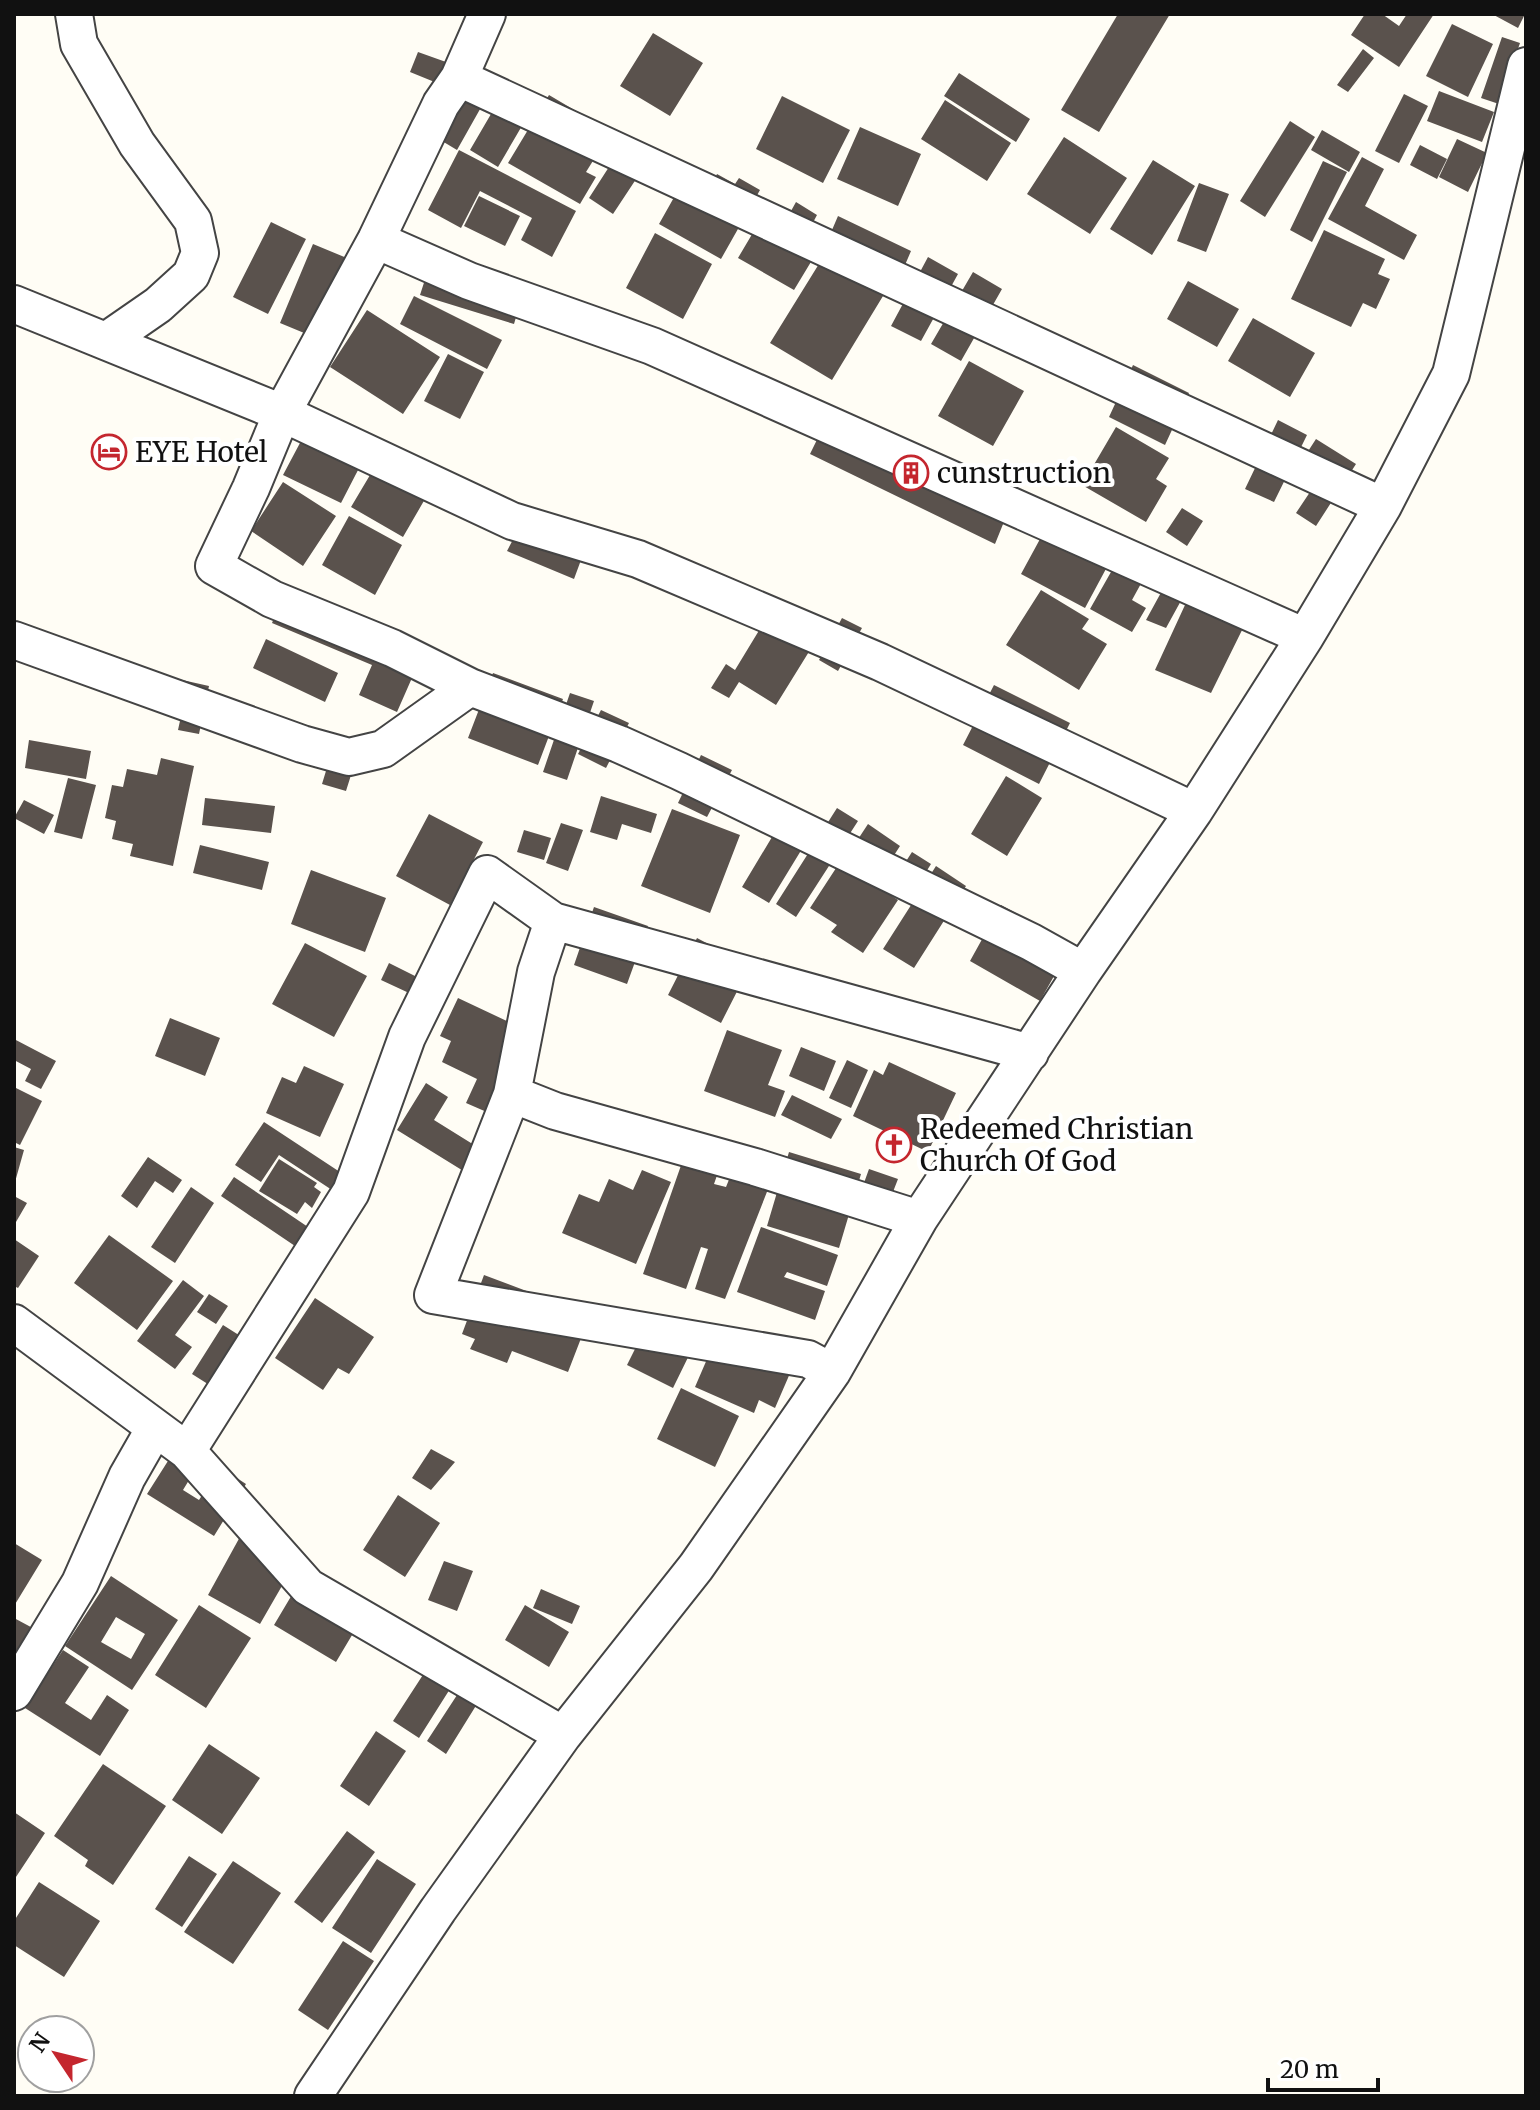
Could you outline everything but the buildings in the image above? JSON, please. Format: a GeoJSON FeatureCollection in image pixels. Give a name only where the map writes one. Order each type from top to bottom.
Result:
{"type":"FeatureCollection","features":[{"type":"Feature","properties":{"kind":"street"},"geometry":{"type":"LineString","coordinates":[[74,14],[79,44],[137,144],[193,221],[200,253],[191,275],[158,305],[106,341]]}},
{"type":"Feature","properties":{"kind":"street"},"geometry":{"type":"LineString","coordinates":[[487,14],[459,78],[441,104],[376,240],[282,413],[214,566],[272,599],[392,648],[470,687],[619,744],[679,771],[1031,942],[1083,971]]}},
{"type":"Feature","properties":{"kind":"street"},"geometry":{"type":"LineString","coordinates":[[313,2096],[438,1910],[563,1735],[696,1567],[832,1372],[919,1219],[1083,971],[1194,811],[1305,637],[1383,506],[1451,374],[1526,66]]}},
{"type":"Feature","properties":{"kind":"street"},"geometry":{"type":"LineString","coordinates":[[459,78],[1383,506]]}},
{"type":"Feature","properties":{"kind":"street"},"geometry":{"type":"LineString","coordinates":[[376,240],[469,281],[652,346],[1305,637]]}},
{"type":"Feature","properties":{"kind":"street"},"geometry":{"type":"LineString","coordinates":[[14,304],[282,413],[512,521],[638,559],[880,662],[1194,811]]}},
{"type":"Feature","properties":{"kind":"street"},"geometry":{"type":"LineString","coordinates":[[14,640],[302,744],[349,757],[383,749],[470,687]]}},
{"type":"Feature","properties":{"kind":"street"},"geometry":{"type":"LineString","coordinates":[[187,1451],[351,1192],[407,1037],[487,874],[553,921],[1030,1053]]}},
{"type":"Feature","properties":{"kind":"street"},"geometry":{"type":"LineString","coordinates":[[553,921],[536,972],[512,1094],[433,1295],[808,1359],[832,1372]]}},
{"type":"Feature","properties":{"kind":"street"},"geometry":{"type":"LineString","coordinates":[[512,1094],[555,1111],[755,1167],[919,1219]]}},
{"type":"Feature","properties":{"kind":"street"},"geometry":{"type":"LineString","coordinates":[[14,1323],[187,1451],[308,1587],[563,1735]]}},
{"type":"Feature","properties":{"kind":"street"},"geometry":{"type":"LineString","coordinates":[[14,1692],[80,1583],[127,1477],[155,1428]]}},
{"type":"Feature","properties":{"kind":"place","name":"EYE Hotel"},"geometry":{"type":"Point","coordinates":[109,452]}},
{"type":"Feature","properties":{"kind":"place","name":"cunstruction"},"geometry":{"type":"Point","coordinates":[911,473]}},
{"type":"Feature","properties":{"kind":"place","name":"Redeemed Christian Church Of God"},"geometry":{"type":"Point","coordinates":[894,1145]}}]}
